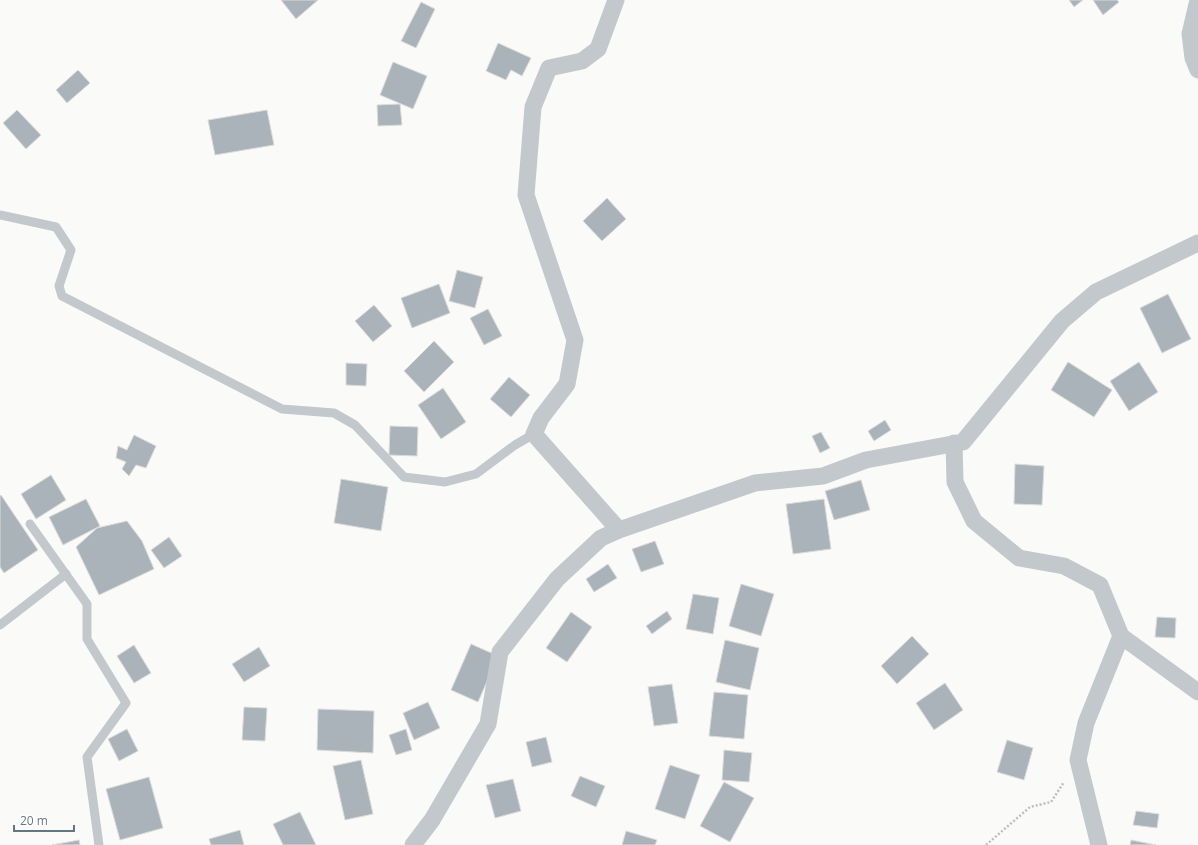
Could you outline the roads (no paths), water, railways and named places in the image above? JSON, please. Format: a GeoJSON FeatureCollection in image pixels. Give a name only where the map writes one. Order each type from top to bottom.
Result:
{"type":"FeatureCollection","features":[{"type":"Feature","properties":{"kind":"street"},"geometry":{"type":"LineString","coordinates":[[616,0],[598,49],[582,60],[549,68],[533,107],[526,195],[575,340],[567,384],[541,418],[534,434],[618,530]]}},
{"type":"Feature","properties":{"kind":"street"},"geometry":{"type":"LineString","coordinates":[[1198,0],[1190,34],[1193,58],[1198,70]]}},
{"type":"Feature","properties":{"kind":"street"},"geometry":{"type":"LineString","coordinates":[[413,845],[432,820],[488,724],[500,652],[557,579],[601,538],[618,530],[755,483],[823,476],[866,460],[963,442],[1062,321],[1096,292],[1198,243]]}},
{"type":"Feature","properties":{"kind":"street"},"geometry":{"type":"LineString","coordinates":[[954,443],[956,482],[974,521],[1019,558],[1064,566],[1100,585],[1121,636],[1198,692]]}},
{"type":"Feature","properties":{"kind":"street"},"geometry":{"type":"LineString","coordinates":[[1099,845],[1078,760],[1086,723],[1121,636]]}},
{"type":"Feature","properties":{"kind":"lane"},"geometry":{"type":"LineString","coordinates":[[0,215],[56,227],[71,250],[59,286],[62,296],[282,409],[334,413],[355,425],[404,477],[445,482],[476,474],[515,445],[534,434]]}},
{"type":"Feature","properties":{"kind":"lane"},"geometry":{"type":"LineString","coordinates":[[30,524],[87,604],[87,639],[126,703],[87,757],[99,845]]}},
{"type":"Feature","properties":{"kind":"lane"},"geometry":{"type":"LineString","coordinates":[[0,625],[66,574]]}}]}
